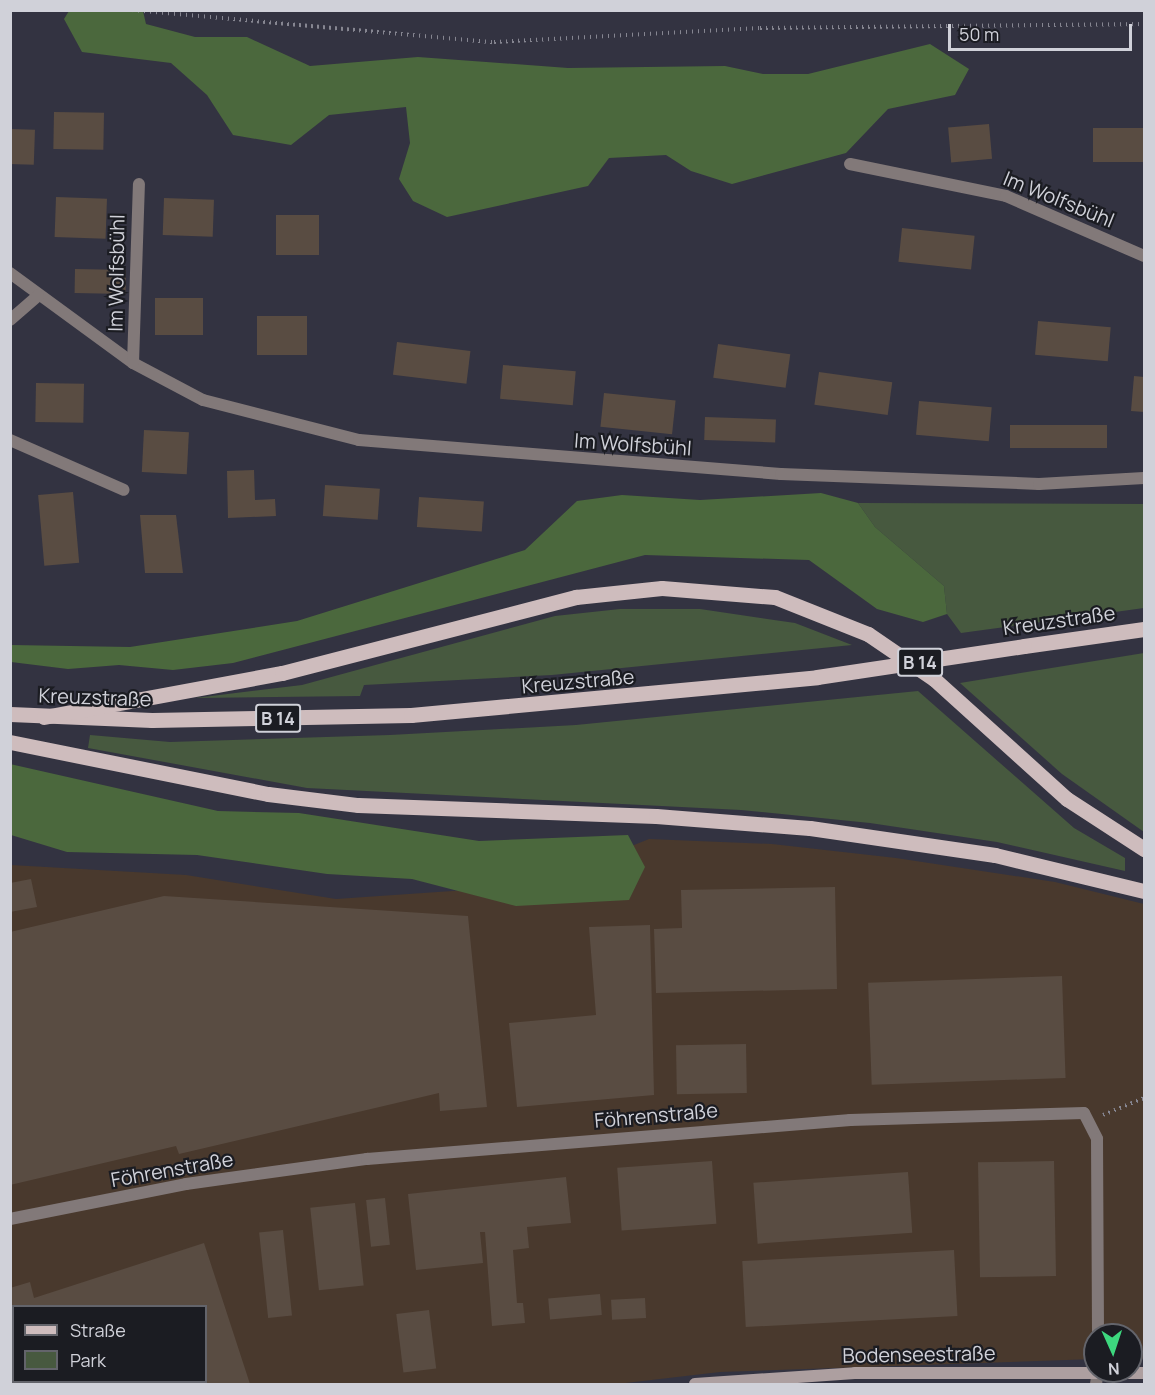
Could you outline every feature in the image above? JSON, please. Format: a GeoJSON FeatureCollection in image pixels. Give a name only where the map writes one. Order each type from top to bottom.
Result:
{"type":"FeatureCollection","features":[{"type":"Feature","properties":{"kind":"main road"},"geometry":{"type":"LineString","coordinates":[[44,717],[282,673],[576,597],[662,588],[743,593],[817,610],[868,634],[934,679],[1067,799],[1144,849]]}},
{"type":"Feature","properties":{"kind":"main road","name":"Kreuzstraße"},"geometry":{"type":"LineString","coordinates":[[10,714],[44,717],[411,716],[817,677],[1144,629]]}},
{"type":"Feature","properties":{"kind":"main road"},"geometry":{"type":"LineString","coordinates":[[10,742],[268,794],[358,805],[656,816],[810,828],[995,855],[1144,891]]}},
{"type":"Feature","properties":{"kind":"street","name":"Im Wolfsbühl"},"geometry":{"type":"LineString","coordinates":[[850,164],[1006,196],[1144,256]]}},
{"type":"Feature","properties":{"kind":"street","name":"Im Wolfsbühl"},"geometry":{"type":"LineString","coordinates":[[133,363],[139,184]]}},
{"type":"Feature","properties":{"kind":"street","name":"Im Wolfsbühl"},"geometry":{"type":"LineString","coordinates":[[10,273],[38,296],[133,363],[202,400],[359,440],[781,474],[1039,484],[1144,478]]}},
{"type":"Feature","properties":{"kind":"street"},"geometry":{"type":"LineString","coordinates":[[10,320],[38,296]]}},
{"type":"Feature","properties":{"kind":"street"},"geometry":{"type":"LineString","coordinates":[[10,440],[124,490]]}},
{"type":"Feature","properties":{"kind":"street","name":"Föhrenstraße"},"geometry":{"type":"LineString","coordinates":[[10,1219],[186,1184],[367,1159],[850,1120],[1084,1113],[1092,1120]]}},
{"type":"Feature","properties":{"kind":"street"},"geometry":{"type":"LineString","coordinates":[[1092,1120],[1097,1139],[1098,1323]]}},
{"type":"Feature","properties":{"kind":"street","name":"Bodenseestraße"},"geometry":{"type":"LineString","coordinates":[[695,1384],[855,1373],[1083,1376]]}},
{"type":"Feature","properties":{"kind":"path"},"geometry":{"type":"LineString","coordinates":[[132,10],[494,42],[760,28],[1144,24]]}},
{"type":"Feature","properties":{"kind":"path"},"geometry":{"type":"LineString","coordinates":[[1092,1120],[1144,1098]]}},
{"type":"Feature","properties":{"kind":"shaded area"},"geometry":{"type":"Polygon","coordinates":[[[649,839],[772,844],[896,858],[1055,882],[1144,904],[1144,1359],[1143,1323],[1083,1323],[1083,1359],[720,1372],[617,1384],[11,1384],[11,865],[186,875],[336,899],[467,890],[562,874],[649,839]]]}},
{"type":"Feature","properties":{"kind":"green space"},"geometry":{"type":"Polygon","coordinates":[[[69,11],[143,11],[146,24],[195,37],[247,37],[310,66],[418,57],[568,68],[725,66],[763,74],[808,74],[930,44],[969,69],[955,95],[888,109],[846,153],[732,184],[691,171],[666,155],[609,158],[588,186],[447,217],[413,201],[399,179],[410,143],[406,107],[329,115],[291,145],[233,135],[207,95],[171,63],[82,52],[64,19],[69,11]]]}},
{"type":"Feature","properties":{"kind":"green space"},"geometry":{"type":"Polygon","coordinates":[[[821,493],[858,503],[875,527],[944,586],[947,614],[923,622],[877,609],[809,560],[645,555],[233,663],[173,670],[119,665],[68,669],[11,662],[11,645],[130,647],[297,621],[525,550],[577,501],[622,495],[700,500],[821,493]]]}},
{"type":"Feature","properties":{"kind":"green space"},"geometry":{"type":"Polygon","coordinates":[[[858,503],[1144,504],[1144,608],[961,633],[947,614],[944,586],[875,527],[858,503]]]}},
{"type":"Feature","properties":{"kind":"green space"},"geometry":{"type":"Polygon","coordinates":[[[620,609],[700,609],[795,623],[852,645],[552,675],[364,685],[360,696],[195,698],[302,685],[555,616],[620,609]]]}},
{"type":"Feature","properties":{"kind":"green space"},"geometry":{"type":"Polygon","coordinates":[[[1144,653],[1144,832],[1062,774],[960,683],[1144,653]]]}},
{"type":"Feature","properties":{"kind":"green space"},"geometry":{"type":"Polygon","coordinates":[[[918,691],[1074,828],[1125,858],[1125,871],[997,842],[870,823],[741,810],[307,788],[88,748],[90,735],[170,742],[390,735],[576,725],[918,691]]]}},
{"type":"Feature","properties":{"kind":"green space"},"geometry":{"type":"Polygon","coordinates":[[[10,764],[218,811],[299,813],[479,841],[628,835],[645,867],[629,900],[516,906],[412,879],[327,874],[197,855],[67,852],[11,835],[10,764]]]}},
{"type":"Feature","properties":{"kind":"building"},"geometry":{"type":"Polygon","coordinates":[[[54,112],[104,113],[103,150],[53,149],[54,112]]]}},
{"type":"Feature","properties":{"kind":"building"},"geometry":{"type":"Polygon","coordinates":[[[989,124],[992,159],[951,162],[948,128],[989,124]]]}},
{"type":"Feature","properties":{"kind":"building"},"geometry":{"type":"Polygon","coordinates":[[[1093,128],[1144,128],[1144,162],[1093,162],[1093,128]]]}},
{"type":"Feature","properties":{"kind":"building"},"geometry":{"type":"Polygon","coordinates":[[[10,129],[35,130],[34,165],[10,164],[10,129]]]}},
{"type":"Feature","properties":{"kind":"building"},"geometry":{"type":"Polygon","coordinates":[[[56,197],[107,199],[106,239],[55,237],[56,197]]]}},
{"type":"Feature","properties":{"kind":"building"},"geometry":{"type":"Polygon","coordinates":[[[164,198],[214,200],[213,237],[163,235],[164,198]]]}},
{"type":"Feature","properties":{"kind":"building"},"geometry":{"type":"Polygon","coordinates":[[[276,215],[319,215],[319,255],[276,255],[276,215]]]}},
{"type":"Feature","properties":{"kind":"building"},"geometry":{"type":"Polygon","coordinates":[[[902,228],[975,236],[971,269],[898,262],[902,228]]]}},
{"type":"Feature","properties":{"kind":"building"},"geometry":{"type":"Polygon","coordinates":[[[75,269],[126,270],[126,294],[75,293],[75,269]]]}},
{"type":"Feature","properties":{"kind":"building"},"geometry":{"type":"Polygon","coordinates":[[[155,298],[203,298],[203,335],[155,335],[155,298]]]}},
{"type":"Feature","properties":{"kind":"building"},"geometry":{"type":"Polygon","coordinates":[[[257,316],[307,316],[307,355],[257,355],[257,316]]]}},
{"type":"Feature","properties":{"kind":"building"},"geometry":{"type":"Polygon","coordinates":[[[1038,321],[1111,327],[1108,361],[1035,355],[1038,321]]]}},
{"type":"Feature","properties":{"kind":"building"},"geometry":{"type":"Polygon","coordinates":[[[397,342],[470,351],[466,384],[393,375],[397,342]]]}},
{"type":"Feature","properties":{"kind":"building"},"geometry":{"type":"Polygon","coordinates":[[[718,344],[790,354],[786,388],[713,378],[718,344]]]}},
{"type":"Feature","properties":{"kind":"building"},"geometry":{"type":"Polygon","coordinates":[[[503,365],[576,371],[573,405],[500,399],[503,365]]]}},
{"type":"Feature","properties":{"kind":"building"},"geometry":{"type":"Polygon","coordinates":[[[819,372],[892,382],[888,415],[814,405],[819,372]]]}},
{"type":"Feature","properties":{"kind":"building"},"geometry":{"type":"Polygon","coordinates":[[[1134,376],[1144,377],[1144,412],[1131,411],[1134,376]]]}},
{"type":"Feature","properties":{"kind":"building"},"geometry":{"type":"Polygon","coordinates":[[[36,383],[84,384],[83,423],[35,422],[36,383]]]}},
{"type":"Feature","properties":{"kind":"building"},"geometry":{"type":"Polygon","coordinates":[[[604,393],[676,401],[672,434],[600,427],[604,393]]]}},
{"type":"Feature","properties":{"kind":"building"},"geometry":{"type":"Polygon","coordinates":[[[919,401],[992,407],[989,441],[916,435],[919,401]]]}},
{"type":"Feature","properties":{"kind":"building"},"geometry":{"type":"Polygon","coordinates":[[[705,417],[776,419],[775,442],[704,440],[705,417]]]}},
{"type":"Feature","properties":{"kind":"building"},"geometry":{"type":"Polygon","coordinates":[[[1010,425],[1107,425],[1107,448],[1010,448],[1010,425]]]}},
{"type":"Feature","properties":{"kind":"building"},"geometry":{"type":"Polygon","coordinates":[[[144,430],[189,432],[187,474],[142,472],[144,430]]]}},
{"type":"Feature","properties":{"kind":"building"},"geometry":{"type":"Polygon","coordinates":[[[254,470],[255,500],[275,499],[276,516],[228,518],[227,471],[254,470]]]}},
{"type":"Feature","properties":{"kind":"building"},"geometry":{"type":"Polygon","coordinates":[[[325,485],[380,489],[378,520],[323,516],[325,485]]]}},
{"type":"Feature","properties":{"kind":"building"},"geometry":{"type":"Polygon","coordinates":[[[73,492],[79,563],[44,566],[38,495],[73,492]]]}},
{"type":"Feature","properties":{"kind":"building"},"geometry":{"type":"Polygon","coordinates":[[[419,497],[484,502],[482,531],[417,527],[419,497]]]}},
{"type":"Feature","properties":{"kind":"building"},"geometry":{"type":"Polygon","coordinates":[[[140,515],[176,515],[183,573],[145,573],[140,515]]]}},
{"type":"Feature","properties":{"kind":"building"},"geometry":{"type":"Polygon","coordinates":[[[31,879],[37,907],[10,912],[10,883],[31,879]]]}},
{"type":"Feature","properties":{"kind":"building"},"geometry":{"type":"Polygon","coordinates":[[[835,887],[837,989],[656,993],[654,929],[682,928],[681,890],[835,887]]]}},
{"type":"Feature","properties":{"kind":"building"},"geometry":{"type":"Polygon","coordinates":[[[164,896],[468,916],[487,1107],[440,1111],[439,1093],[179,1154],[176,1146],[10,1185],[10,932],[164,896]]]}},
{"type":"Feature","properties":{"kind":"building"},"geometry":{"type":"Polygon","coordinates":[[[650,925],[654,1095],[517,1107],[509,1023],[596,1015],[589,927],[650,925]]]}},
{"type":"Feature","properties":{"kind":"building"},"geometry":{"type":"Polygon","coordinates":[[[1062,976],[1066,1078],[872,1085],[868,983],[1062,976]]]}},
{"type":"Feature","properties":{"kind":"building"},"geometry":{"type":"Polygon","coordinates":[[[746,1044],[747,1093],[677,1094],[676,1045],[746,1044]]]}},
{"type":"Feature","properties":{"kind":"building"},"geometry":{"type":"Polygon","coordinates":[[[712,1161],[716,1224],[622,1230],[617,1168],[712,1161]]]}},
{"type":"Feature","properties":{"kind":"building"},"geometry":{"type":"Polygon","coordinates":[[[1054,1161],[1056,1276],[980,1277],[978,1162],[1054,1161]]]}},
{"type":"Feature","properties":{"kind":"building"},"geometry":{"type":"Polygon","coordinates":[[[908,1172],[912,1233],[758,1244],[753,1183],[908,1172]]]}},
{"type":"Feature","properties":{"kind":"building"},"geometry":{"type":"Polygon","coordinates":[[[566,1177],[571,1223],[527,1227],[529,1248],[513,1250],[517,1303],[523,1303],[525,1323],[492,1326],[485,1232],[480,1232],[483,1263],[416,1270],[408,1194],[566,1177]]]}},
{"type":"Feature","properties":{"kind":"building"},"geometry":{"type":"Polygon","coordinates":[[[385,1198],[390,1245],[371,1247],[366,1200],[385,1198]]]}},
{"type":"Feature","properties":{"kind":"building"},"geometry":{"type":"Polygon","coordinates":[[[355,1203],[364,1286],[319,1290],[310,1208],[355,1203]]]}},
{"type":"Feature","properties":{"kind":"building"},"geometry":{"type":"Polygon","coordinates":[[[283,1230],[292,1316],[268,1318],[259,1233],[283,1230]]]}},
{"type":"Feature","properties":{"kind":"building"},"geometry":{"type":"Polygon","coordinates":[[[204,1243],[250,1384],[10,1384],[10,1288],[30,1282],[34,1298],[204,1243]]]}},
{"type":"Feature","properties":{"kind":"building"},"geometry":{"type":"Polygon","coordinates":[[[954,1250],[957,1316],[746,1327],[742,1261],[954,1250]]]}},
{"type":"Feature","properties":{"kind":"building"},"geometry":{"type":"Polygon","coordinates":[[[600,1294],[602,1315],[550,1319],[548,1299],[600,1294]]]}},
{"type":"Feature","properties":{"kind":"building"},"geometry":{"type":"Polygon","coordinates":[[[645,1298],[646,1318],[612,1320],[611,1300],[645,1298]]]}},
{"type":"Feature","properties":{"kind":"building"},"geometry":{"type":"Polygon","coordinates":[[[429,1310],[436,1369],[403,1373],[396,1314],[429,1310]]]}}]}
